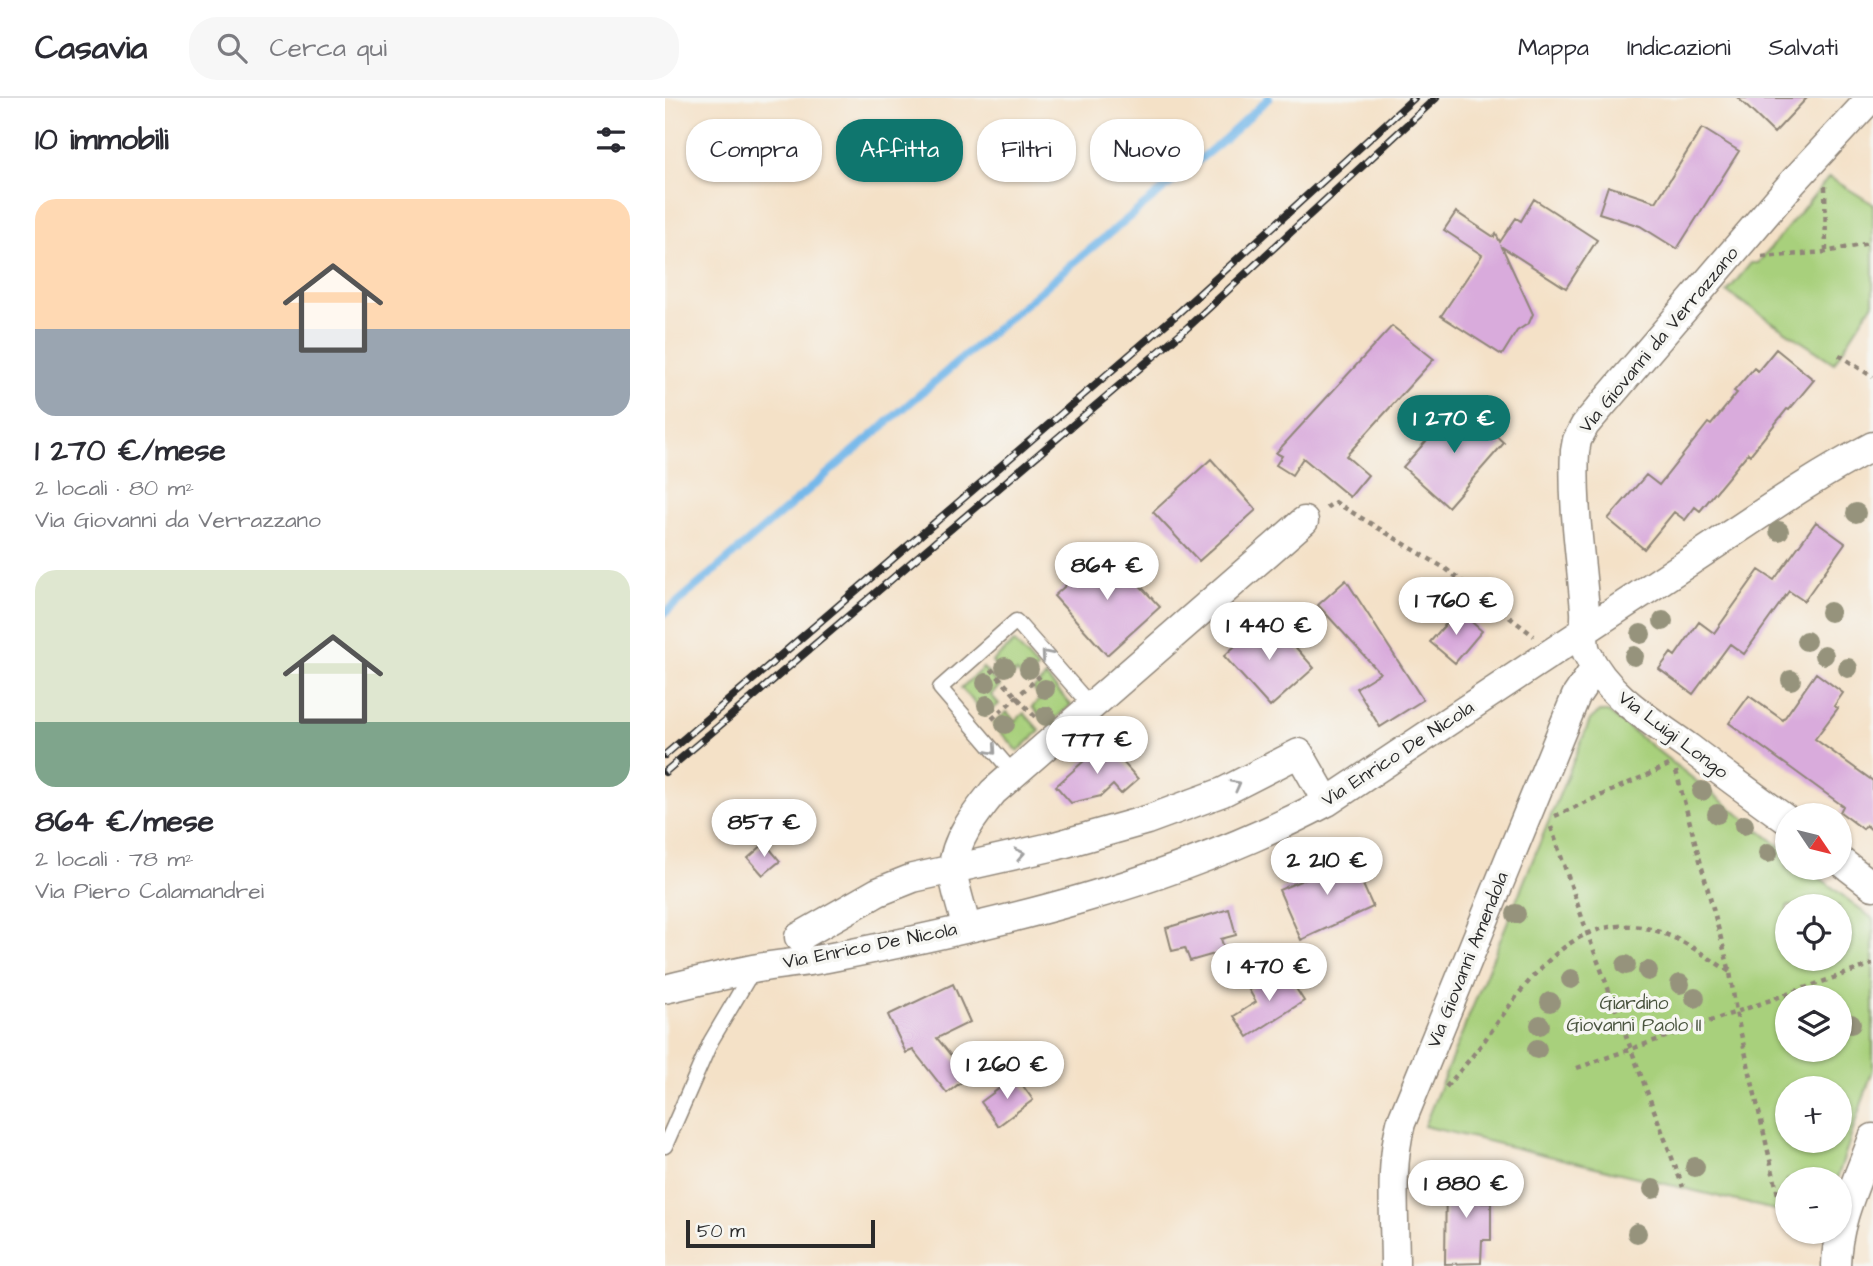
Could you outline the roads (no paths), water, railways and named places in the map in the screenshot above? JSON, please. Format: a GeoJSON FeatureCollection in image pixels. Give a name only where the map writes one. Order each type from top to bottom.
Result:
{"type":"FeatureCollection","features":[{"type":"Feature","properties":{"kind":"street","name":"Via Giovanni da Verrazzano"},"geometry":{"type":"LineString","coordinates":[[1583,631],[1585,614],[1574,466],[1580,432],[1793,182],[1871,98]]}},
{"type":"Feature","properties":{"kind":"street","name":"Via Enrico De Nicola"},"geometry":{"type":"LineString","coordinates":[[665,989],[754,969],[825,958],[1056,905],[1138,880],[1275,830],[1327,802],[1701,555],[1767,508],[1817,476],[1873,446]]}},
{"type":"Feature","properties":{"kind":"street"},"geometry":{"type":"LineString","coordinates":[[966,927],[953,869],[969,825],[993,792],[1304,521]]}},
{"type":"Feature","properties":{"kind":"street","name":"Via Luigi Longo"},"geometry":{"type":"LineString","coordinates":[[1583,631],[1585,648],[1595,668],[1612,689],[1775,811]]}},
{"type":"Feature","properties":{"kind":"street","name":"Via Giovanni Amendola"},"geometry":{"type":"LineString","coordinates":[[1395,1266],[1395,1161],[1401,1123],[1576,696],[1595,668]]}},
{"type":"Feature","properties":{"kind":"street"},"geometry":{"type":"LineString","coordinates":[[799,937],[878,892],[913,878],[1055,846],[1147,820],[1223,792],[1299,753],[1327,802]]}},
{"type":"Feature","properties":{"kind":"street"},"geometry":{"type":"LineString","coordinates":[[1852,870],[1873,886]]}},
{"type":"Feature","properties":{"kind":"street"},"geometry":{"type":"LineString","coordinates":[[1836,1266],[1842,1223],[1873,1138]]}},
{"type":"Feature","properties":{"kind":"lane"},"geometry":{"type":"LineString","coordinates":[[1013,773],[940,688],[1016,621],[1091,706]]}},
{"type":"Feature","properties":{"kind":"lane"},"geometry":{"type":"LineString","coordinates":[[665,1146],[711,1041],[754,969]]}},
{"type":"Feature","properties":{"kind":"waterway"},"geometry":{"type":"LineString","coordinates":[[665,613],[1066,269],[1226,138],[1269,98]]}},
{"type":"Feature","properties":{"kind":"railway"},"geometry":{"type":"LineString","coordinates":[[665,755],[1176,315],[1414,98]]}},
{"type":"Feature","properties":{"kind":"railway"},"geometry":{"type":"LineString","coordinates":[[665,772],[1188,327],[1436,98]]}},
{"type":"Feature","properties":{"kind":"park label","name":"Giardino Giovanni Paolo II"},"geometry":{"type":"Point","coordinates":[1634,1014]}}]}
